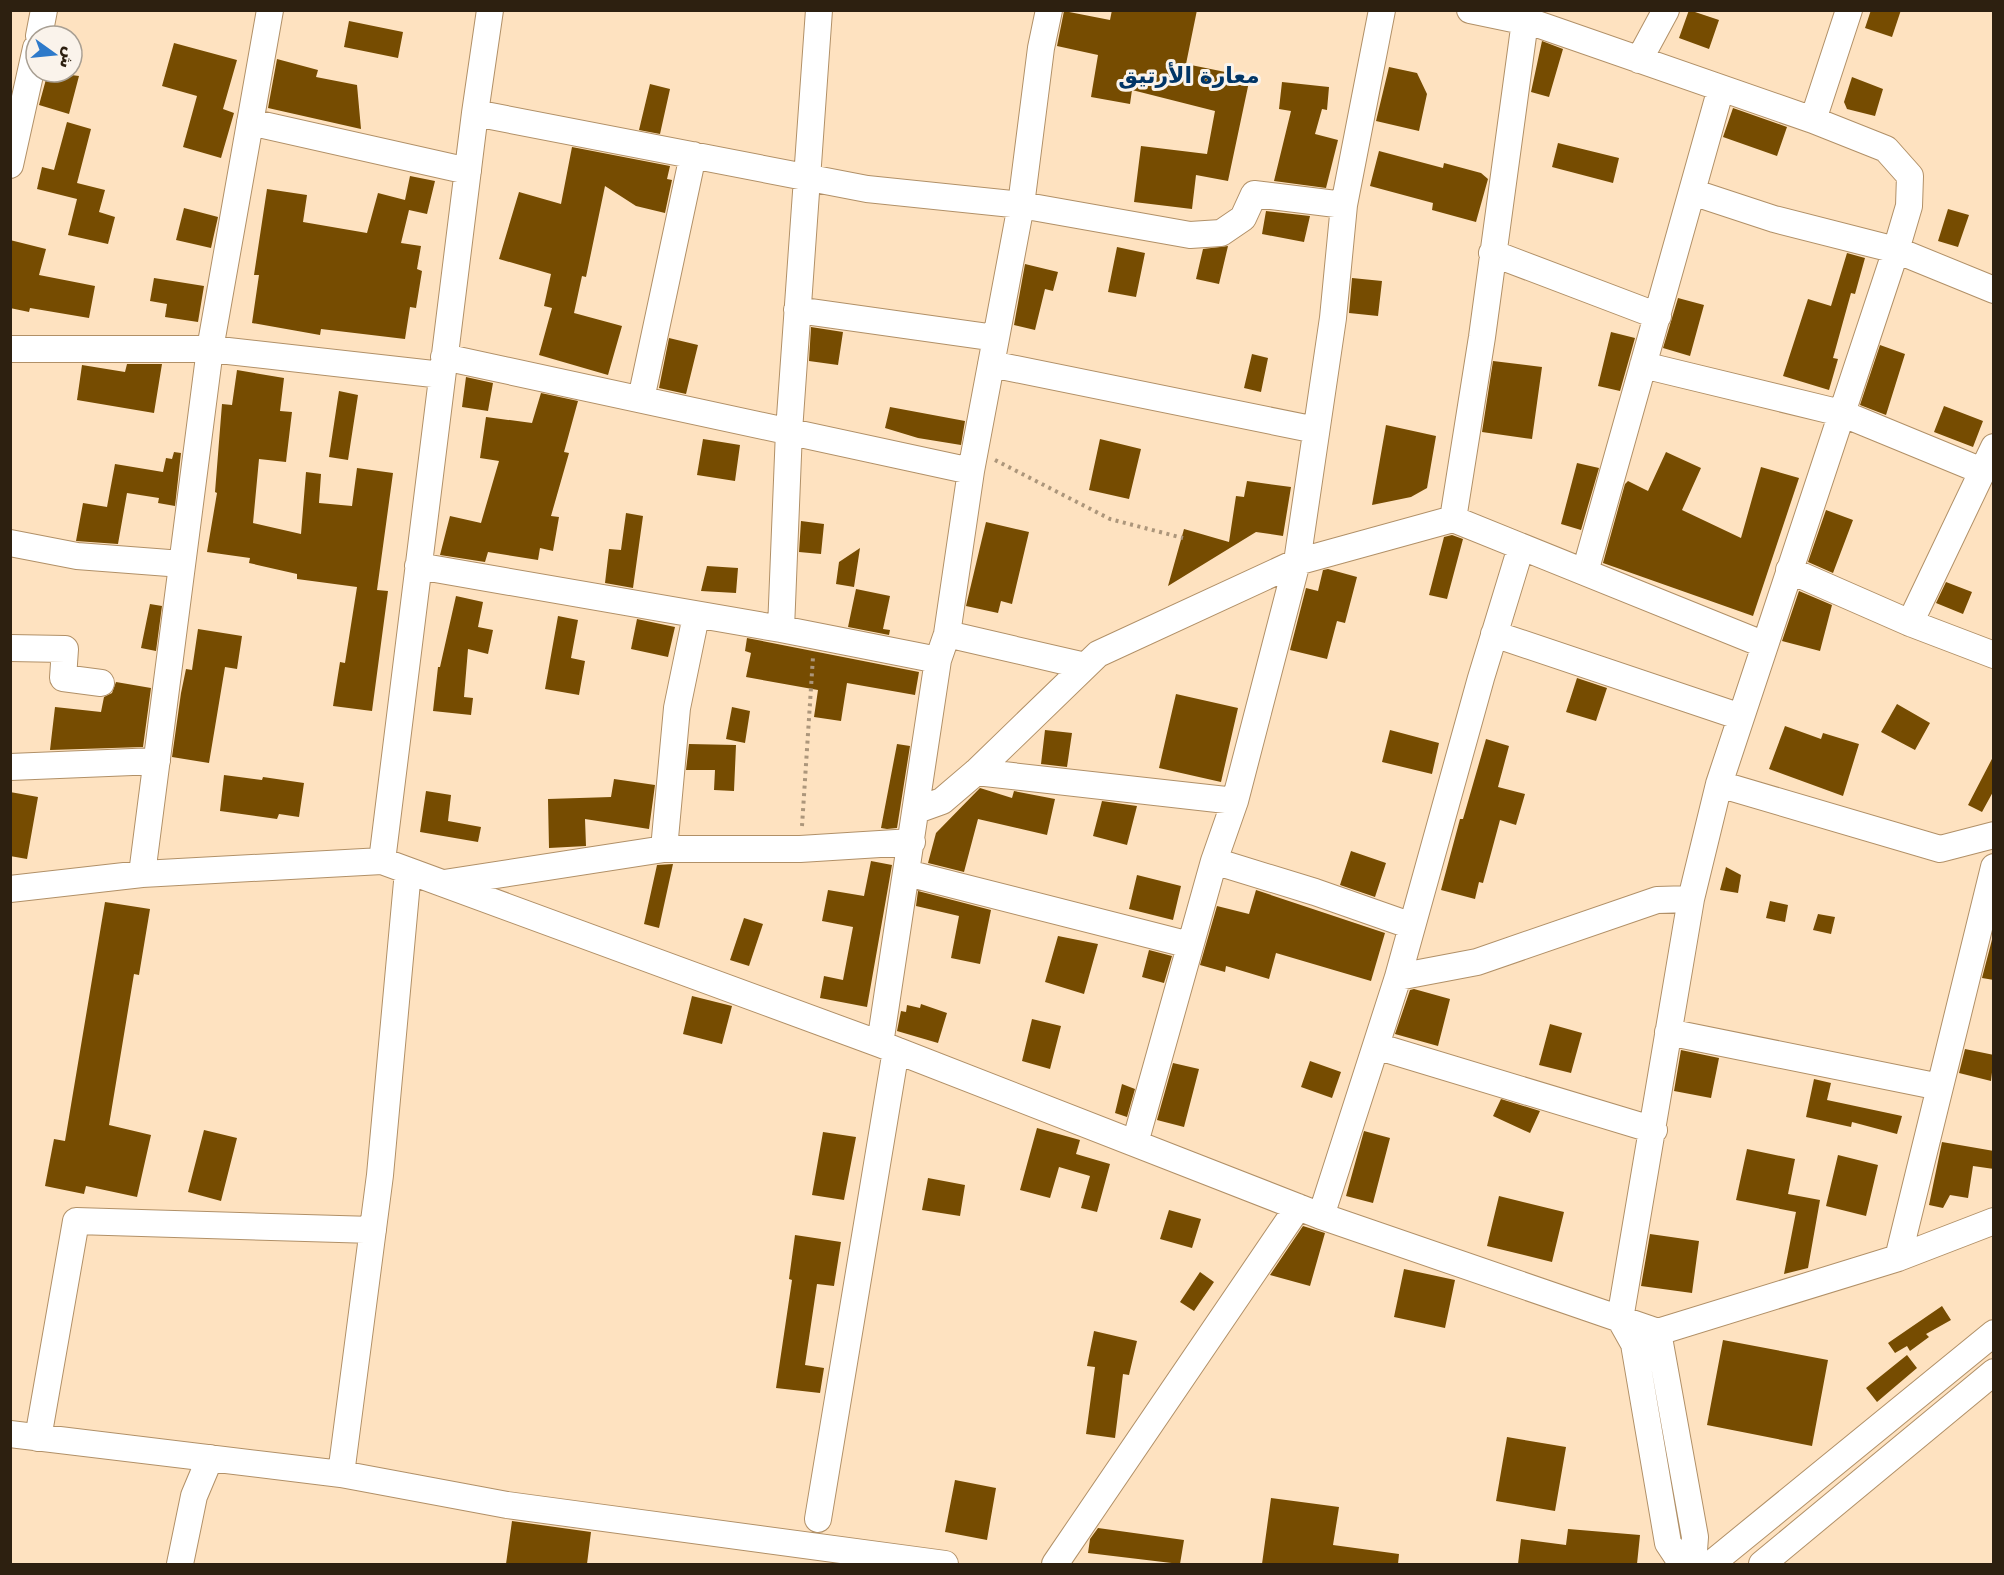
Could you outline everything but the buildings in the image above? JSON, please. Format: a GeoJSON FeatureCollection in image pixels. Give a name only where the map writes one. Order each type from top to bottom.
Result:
{"type":"FeatureCollection","features":[{"type":"Feature","properties":{"kind":"street"},"geometry":{"type":"LineString","coordinates":[[142,874],[210,349],[270,10]]}},
{"type":"Feature","properties":{"kind":"street"},"geometry":{"type":"LineString","coordinates":[[382,861],[475,113],[490,10]]}},
{"type":"Feature","properties":{"kind":"street"},"geometry":{"type":"LineString","coordinates":[[781,628],[789,431],[819,10]]}},
{"type":"Feature","properties":{"kind":"street"},"geometry":{"type":"LineString","coordinates":[[818,1519],[888,1047],[907,873],[938,660],[946,634],[973,461],[1021,205],[1041,48],[1049,10]]}},
{"type":"Feature","properties":{"kind":"street"},"geometry":{"type":"LineString","coordinates":[[1135,1143],[1214,861],[1235,801],[1297,562],[1333,318],[1344,205],[1382,10]]}},
{"type":"Feature","properties":{"kind":"street"},"geometry":{"type":"LineString","coordinates":[[1470,10],[1535,19],[1639,60],[1813,120],[1886,149],[1910,176],[1909,206],[1896,250],[1719,784],[1691,899],[1654,1130],[1620,1319],[1634,1344],[1668,1543],[1682,1564]]}},
{"type":"Feature","properties":{"kind":"street"},"geometry":{"type":"LineString","coordinates":[[1639,60],[1666,10]]}},
{"type":"Feature","properties":{"kind":"street"},"geometry":{"type":"LineString","coordinates":[[1813,120],[1849,10]]}},
{"type":"Feature","properties":{"kind":"street"},"geometry":{"type":"LineString","coordinates":[[1453,519],[1482,338],[1492,253],[1535,19]]}},
{"type":"Feature","properties":{"kind":"street"},"geometry":{"type":"LineString","coordinates":[[10,165],[28,84]]}},
{"type":"Feature","properties":{"kind":"street"},"geometry":{"type":"LineString","coordinates":[[1585,572],[1721,88]]}},
{"type":"Feature","properties":{"kind":"street"},"geometry":{"type":"LineString","coordinates":[[475,113],[867,189],[1021,205],[1190,235],[1221,233],[1243,218],[1254,194],[1344,205]]}},
{"type":"Feature","properties":{"kind":"street"},"geometry":{"type":"LineString","coordinates":[[250,122],[468,171]]}},
{"type":"Feature","properties":{"kind":"street"},"geometry":{"type":"LineString","coordinates":[[640,399],[693,156]]}},
{"type":"Feature","properties":{"kind":"street"},"geometry":{"type":"LineString","coordinates":[[1692,192],[1774,219],[1896,250],[1994,290]]}},
{"type":"Feature","properties":{"kind":"street"},"geometry":{"type":"LineString","coordinates":[[1492,253],[1658,315]]}},
{"type":"Feature","properties":{"kind":"street"},"geometry":{"type":"LineString","coordinates":[[797,310],[996,338]]}},
{"type":"Feature","properties":{"kind":"street"},"geometry":{"type":"LineString","coordinates":[[10,349],[210,349],[443,366],[640,399],[789,431],[973,461]]}},
{"type":"Feature","properties":{"kind":"street"},"geometry":{"type":"LineString","coordinates":[[990,364],[1316,430]]}},
{"type":"Feature","properties":{"kind":"street"},"geometry":{"type":"LineString","coordinates":[[1644,365],[1841,413],[1982,471]]}},
{"type":"Feature","properties":{"kind":"street"},"geometry":{"type":"LineString","coordinates":[[1910,623],[1994,447]]}},
{"type":"Feature","properties":{"kind":"street"},"geometry":{"type":"LineString","coordinates":[[917,810],[942,801],[976,772],[1098,654],[1297,562],[1453,519],[1765,645]]}},
{"type":"Feature","properties":{"kind":"street"},"geometry":{"type":"LineString","coordinates":[[10,543],[78,556],[182,564]]}},
{"type":"Feature","properties":{"kind":"street"},"geometry":{"type":"LineString","coordinates":[[1055,1564],[1309,1212],[1376,1046],[1398,977],[1494,634],[1521,547]]}},
{"type":"Feature","properties":{"kind":"street"},"geometry":{"type":"LineString","coordinates":[[418,566],[696,616],[781,628],[938,660]]}},
{"type":"Feature","properties":{"kind":"street"},"geometry":{"type":"LineString","coordinates":[[1789,570],[1910,623],[1994,655]]}},
{"type":"Feature","properties":{"kind":"street"},"geometry":{"type":"LineString","coordinates":[[664,849],[677,708],[696,616]]}},
{"type":"Feature","properties":{"kind":"street"},"geometry":{"type":"LineString","coordinates":[[946,634],[1085,666]]}},
{"type":"Feature","properties":{"kind":"street"},"geometry":{"type":"LineString","coordinates":[[1494,634],[1741,717]]}},
{"type":"Feature","properties":{"kind":"street"},"geometry":{"type":"LineString","coordinates":[[10,648],[65,649],[63,678],[100,683]]}},
{"type":"Feature","properties":{"kind":"street"},"geometry":{"type":"LineString","coordinates":[[10,767],[157,761]]}},
{"type":"Feature","properties":{"kind":"street"},"geometry":{"type":"LineString","coordinates":[[976,772],[1235,801]]}},
{"type":"Feature","properties":{"kind":"street"},"geometry":{"type":"LineString","coordinates":[[1719,784],[1940,849],[1994,836]]}},
{"type":"Feature","properties":{"kind":"street"},"geometry":{"type":"LineString","coordinates":[[442,883],[664,849],[800,849],[912,842]]}},
{"type":"Feature","properties":{"kind":"street"},"geometry":{"type":"LineString","coordinates":[[10,889],[142,874],[382,861],[888,1047],[1309,1212],[1658,1332],[1898,1258],[1994,1221]]}},
{"type":"Feature","properties":{"kind":"street"},"geometry":{"type":"LineString","coordinates":[[1214,861],[1315,892],[1412,926]]}},
{"type":"Feature","properties":{"kind":"street"},"geometry":{"type":"LineString","coordinates":[[1898,1258],[1994,867]]}},
{"type":"Feature","properties":{"kind":"street"},"geometry":{"type":"LineString","coordinates":[[341,1474],[373,1230],[408,871]]}},
{"type":"Feature","properties":{"kind":"street"},"geometry":{"type":"LineString","coordinates":[[907,873],[1190,945]]}},
{"type":"Feature","properties":{"kind":"street"},"geometry":{"type":"LineString","coordinates":[[1398,977],[1477,962],[1657,900],[1691,899]]}},
{"type":"Feature","properties":{"kind":"street"},"geometry":{"type":"LineString","coordinates":[[1668,1032],[1940,1087]]}},
{"type":"Feature","properties":{"kind":"street"},"geometry":{"type":"LineString","coordinates":[[1376,1046],[1654,1130]]}},
{"type":"Feature","properties":{"kind":"street"},"geometry":{"type":"LineString","coordinates":[[38,1438],[76,1221],[373,1230]]}},
{"type":"Feature","properties":{"kind":"street"},"geometry":{"type":"LineString","coordinates":[[1658,1332],[1695,1537],[1693,1564]]}},
{"type":"Feature","properties":{"kind":"street"},"geometry":{"type":"LineString","coordinates":[[1711,1564],[1994,1333]]}},
{"type":"Feature","properties":{"kind":"street"},"geometry":{"type":"LineString","coordinates":[[1762,1564],[1994,1372]]}},
{"type":"Feature","properties":{"kind":"street"},"geometry":{"type":"LineString","coordinates":[[10,1434],[341,1474],[507,1505],[945,1564]]}},
{"type":"Feature","properties":{"kind":"street"},"geometry":{"type":"LineString","coordinates":[[180,1564],[194,1496],[210,1458]]}},
{"type":"Feature","properties":{"kind":"path"},"geometry":{"type":"LineString","coordinates":[[973,461],[1110,519],[1183,538]]}},
{"type":"Feature","properties":{"kind":"path"},"geometry":{"type":"LineString","coordinates":[[800,849],[814,635]]}},
{"type":"Feature","properties":{"kind":"district","name":"معارة الأرتيق"},"geometry":{"type":"Point","coordinates":[1189,75]}}]}
